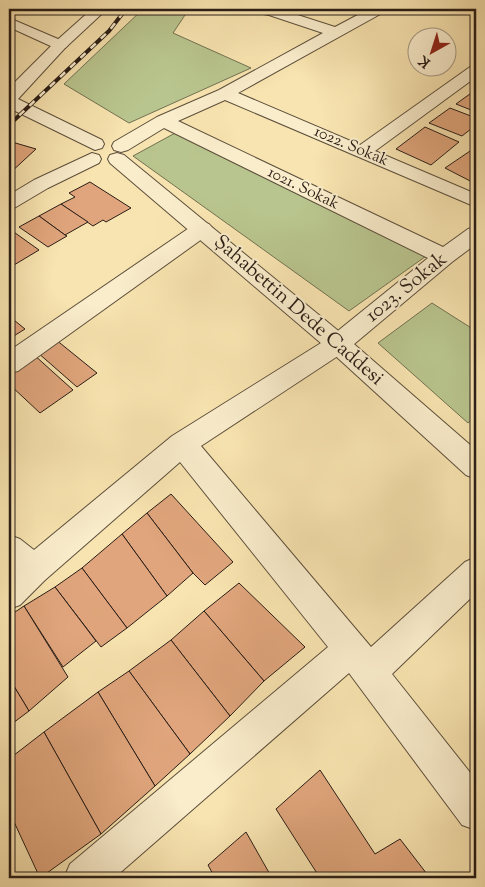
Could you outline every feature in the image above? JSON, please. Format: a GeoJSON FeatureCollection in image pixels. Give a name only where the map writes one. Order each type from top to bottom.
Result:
{"type":"FeatureCollection","features":[{"type":"Feature","properties":{"kind":"street"},"geometry":{"type":"LineString","coordinates":[[100,9],[60,45],[9,99],[93,151],[101,162],[119,152],[163,121],[225,94],[379,9]]}},
{"type":"Feature","properties":{"kind":"street"},"geometry":{"type":"LineString","coordinates":[[267,10],[336,33]]}},
{"type":"Feature","properties":{"kind":"street"},"geometry":{"type":"LineString","coordinates":[[9,22],[60,45]]}},
{"type":"Feature","properties":{"kind":"street"},"geometry":{"type":"LineString","coordinates":[[363,151],[476,70]]}},
{"type":"Feature","properties":{"kind":"street","name":"1022. Sokak"},"geometry":{"type":"LineString","coordinates":[[225,94],[363,151],[476,201]]}},
{"type":"Feature","properties":{"kind":"street","name":"1021. Sokak"},"geometry":{"type":"LineString","coordinates":[[163,121],[444,257]]}},
{"type":"Feature","properties":{"kind":"street"},"geometry":{"type":"LineString","coordinates":[[9,203],[93,151]]}},
{"type":"Feature","properties":{"kind":"street","name":"Şahabettin Dede Caddesi"},"geometry":{"type":"LineString","coordinates":[[119,152],[146,184],[338,344],[476,467]]}},
{"type":"Feature","properties":{"kind":"street"},"geometry":{"type":"LineString","coordinates":[[9,364],[202,229]]}},
{"type":"Feature","properties":{"kind":"street","name":"1023. Sokak"},"geometry":{"type":"LineString","coordinates":[[9,594],[34,570],[182,444],[338,344],[444,257],[476,234]]}},
{"type":"Feature","properties":{"kind":"street"},"geometry":{"type":"LineString","coordinates":[[182,444],[360,661],[476,811]]}},
{"type":"Feature","properties":{"kind":"street"},"geometry":{"type":"LineString","coordinates":[[9,549],[34,570]]}},
{"type":"Feature","properties":{"kind":"street"},"geometry":{"type":"LineString","coordinates":[[84,878],[476,572]]}},
{"type":"Feature","properties":{"kind":"green space"},"geometry":{"type":"Polygon","coordinates":[[[143,9],[189,9],[173,33],[251,68],[129,123],[64,84],[143,9]]]}},
{"type":"Feature","properties":{"kind":"green space"},"geometry":{"type":"Polygon","coordinates":[[[177,132],[429,254],[349,311],[133,156],[177,132]]]}},
{"type":"Feature","properties":{"kind":"green space"},"geometry":{"type":"Polygon","coordinates":[[[432,303],[476,331],[476,416],[468,423],[378,343],[432,303]]]}},
{"type":"Feature","properties":{"kind":"building"},"geometry":{"type":"Polygon","coordinates":[[[474,91],[476,92],[476,112],[456,104],[474,91]]]}},
{"type":"Feature","properties":{"kind":"building"},"geometry":{"type":"Polygon","coordinates":[[[450,108],[476,118],[476,125],[462,136],[429,123],[450,108]]]}},
{"type":"Feature","properties":{"kind":"building"},"geometry":{"type":"Polygon","coordinates":[[[425,127],[459,142],[431,165],[396,149],[425,127]]]}},
{"type":"Feature","properties":{"kind":"building"},"geometry":{"type":"Polygon","coordinates":[[[12,142],[36,149],[9,174],[9,145],[12,142]]]}},
{"type":"Feature","properties":{"kind":"building"},"geometry":{"type":"Polygon","coordinates":[[[476,147],[476,184],[445,168],[476,147]]]}},
{"type":"Feature","properties":{"kind":"building"},"geometry":{"type":"Polygon","coordinates":[[[90,182],[131,208],[106,222],[103,220],[93,226],[61,204],[75,197],[69,193],[90,182]]]}},
{"type":"Feature","properties":{"kind":"building"},"geometry":{"type":"Polygon","coordinates":[[[61,204],[88,222],[65,235],[39,216],[61,204]]]}},
{"type":"Feature","properties":{"kind":"building"},"geometry":{"type":"Polygon","coordinates":[[[39,216],[67,236],[48,247],[19,227],[39,216]]]}},
{"type":"Feature","properties":{"kind":"building"},"geometry":{"type":"Polygon","coordinates":[[[11,230],[39,250],[9,268],[9,231],[11,230]]]}},
{"type":"Feature","properties":{"kind":"building"},"geometry":{"type":"Polygon","coordinates":[[[9,316],[25,329],[9,339],[9,316]]]}},
{"type":"Feature","properties":{"kind":"building"},"geometry":{"type":"Polygon","coordinates":[[[55,339],[97,373],[77,387],[37,352],[55,339]]]}},
{"type":"Feature","properties":{"kind":"building"},"geometry":{"type":"Polygon","coordinates":[[[33,354],[73,390],[40,413],[9,384],[9,373],[33,354]]]}},
{"type":"Feature","properties":{"kind":"building"},"geometry":{"type":"Polygon","coordinates":[[[171,494],[233,562],[205,585],[193,573],[147,513],[171,494]]]}},
{"type":"Feature","properties":{"kind":"building"},"geometry":{"type":"Polygon","coordinates":[[[147,513],[193,573],[167,596],[122,534],[147,513]]]}},
{"type":"Feature","properties":{"kind":"building"},"geometry":{"type":"Polygon","coordinates":[[[122,534],[167,596],[127,628],[82,568],[122,534]]]}},
{"type":"Feature","properties":{"kind":"building"},"geometry":{"type":"Polygon","coordinates":[[[82,568],[127,628],[101,647],[55,587],[82,568]]]}},
{"type":"Feature","properties":{"kind":"building"},"geometry":{"type":"Polygon","coordinates":[[[239,583],[305,647],[264,681],[204,611],[239,583]]]}},
{"type":"Feature","properties":{"kind":"building"},"geometry":{"type":"Polygon","coordinates":[[[55,587],[96,641],[63,667],[24,606],[55,587]]]}},
{"type":"Feature","properties":{"kind":"building"},"geometry":{"type":"Polygon","coordinates":[[[24,606],[68,677],[29,711],[9,678],[9,616],[24,606]]]}},
{"type":"Feature","properties":{"kind":"building"},"geometry":{"type":"Polygon","coordinates":[[[204,611],[264,681],[230,716],[171,640],[204,611]]]}},
{"type":"Feature","properties":{"kind":"building"},"geometry":{"type":"Polygon","coordinates":[[[171,640],[230,716],[190,754],[129,671],[171,640]]]}},
{"type":"Feature","properties":{"kind":"building"},"geometry":{"type":"Polygon","coordinates":[[[129,671],[190,754],[155,786],[98,692],[129,671]]]}},
{"type":"Feature","properties":{"kind":"building"},"geometry":{"type":"Polygon","coordinates":[[[9,678],[29,711],[9,726],[9,678]]]}},
{"type":"Feature","properties":{"kind":"building"},"geometry":{"type":"Polygon","coordinates":[[[98,692],[155,786],[101,834],[44,732],[98,692]]]}},
{"type":"Feature","properties":{"kind":"building"},"geometry":{"type":"Polygon","coordinates":[[[44,732],[101,834],[40,878],[9,811],[9,759],[44,732]]]}},
{"type":"Feature","properties":{"kind":"building"},"geometry":{"type":"Polygon","coordinates":[[[320,770],[375,854],[400,839],[430,878],[357,878],[355,876],[354,878],[320,878],[276,809],[320,770]]]}},
{"type":"Feature","properties":{"kind":"building"},"geometry":{"type":"Polygon","coordinates":[[[246,832],[272,878],[215,878],[208,865],[246,832]]]}},
{"type":"Feature","properties":{"kind":"railway"},"geometry":{"type":"LineString","coordinates":[[9,125],[109,31],[126,9]]}}]}
